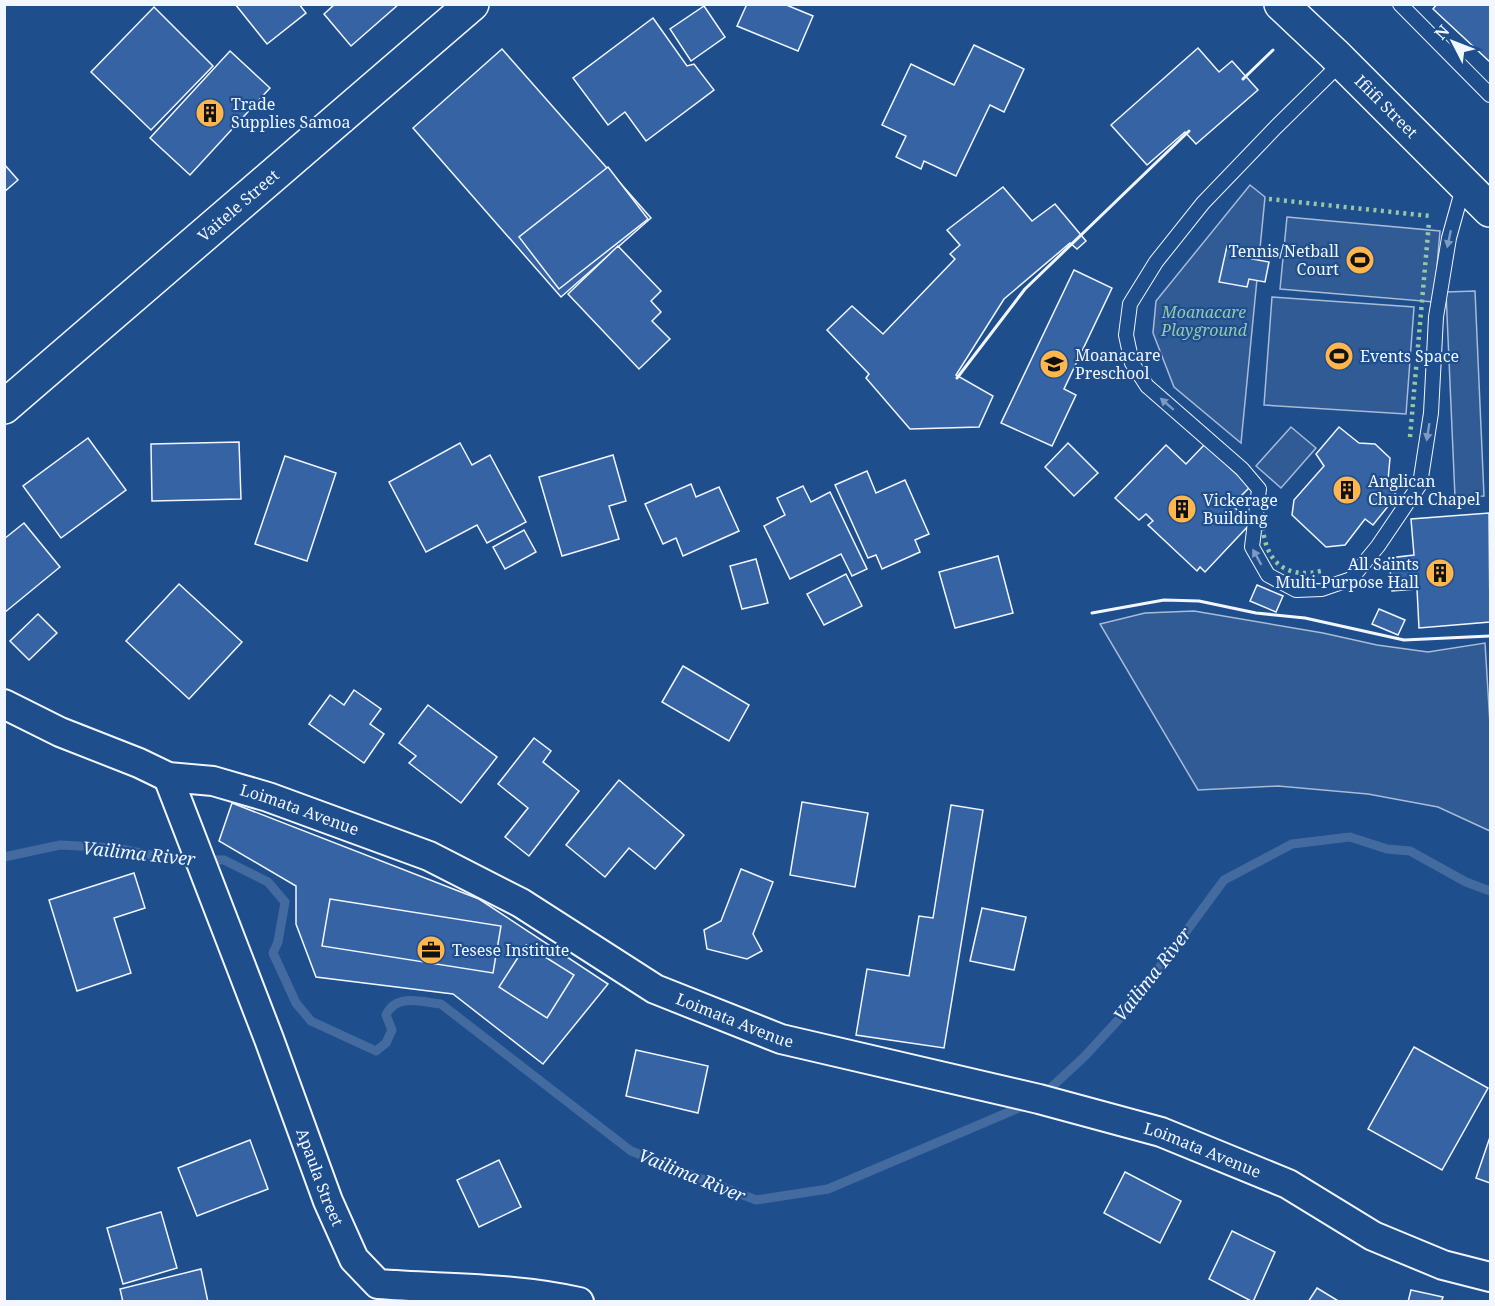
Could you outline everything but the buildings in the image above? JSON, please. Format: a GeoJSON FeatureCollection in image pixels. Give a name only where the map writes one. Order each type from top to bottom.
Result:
{"type":"FeatureCollection","features":[{"type":"Feature","properties":{"kind":"main road","name":"Vaitele Street"},"geometry":{"type":"LineString","coordinates":[[4,407],[472,4]]}},
{"type":"Feature","properties":{"kind":"main road","name":"Ifiifi Street"},"geometry":{"type":"LineString","coordinates":[[1281,4],[1491,210]]}},
{"type":"Feature","properties":{"kind":"street","name":"Loimata Avenue"},"geometry":{"type":"LineString","coordinates":[[4,704],[60,732],[168,777],[213,781],[268,797],[429,856],[521,903],[655,989],[781,1039],[1039,1099],[1161,1132],[1288,1184],[1373,1236],[1443,1265],[1491,1277]]}},
{"type":"Feature","properties":{"kind":"street","name":"Apaula Street"},"geometry":{"type":"LineString","coordinates":[[168,777],[328,1201],[354,1259],[378,1284],[442,1289],[490,1289],[551,1296],[579,1302]]}},
{"type":"Feature","properties":{"kind":"lane"},"geometry":{"type":"LineString","coordinates":[[1400,4],[1491,95]]}},
{"type":"Feature","properties":{"kind":"lane"},"geometry":{"type":"LineString","coordinates":[[1342,62],[1203,203],[1156,262],[1130,304],[1126,335],[1132,363],[1147,386],[1242,469],[1259,489],[1252,548],[1268,575],[1296,590],[1322,589],[1351,579],[1378,546],[1420,484],[1431,413],[1436,317],[1449,238],[1464,182]]}},
{"type":"Feature","properties":{"kind":"shaded area","name":"Moanacare Playground"},"geometry":{"type":"Polygon","coordinates":[[[1250,185],[1265,197],[1241,443],[1174,387],[1153,333],[1156,301],[1250,185]]]}},
{"type":"Feature","properties":{"kind":"shaded area","name":"Tennis/Netball Court"},"geometry":{"type":"Polygon","coordinates":[[[1287,217],[1440,231],[1434,302],[1280,289],[1287,217]]]}},
{"type":"Feature","properties":{"kind":"shaded area"},"geometry":{"type":"Polygon","coordinates":[[[1475,291],[1484,496],[1455,497],[1446,292],[1475,291]]]}},
{"type":"Feature","properties":{"kind":"shaded area","name":"Events Space"},"geometry":{"type":"Polygon","coordinates":[[[1272,297],[1414,307],[1406,414],[1264,405],[1272,297]]]}},
{"type":"Feature","properties":{"kind":"shaded area"},"geometry":{"type":"Polygon","coordinates":[[[1291,427],[1316,448],[1281,488],[1256,466],[1291,427]]]}},
{"type":"Feature","properties":{"kind":"shaded area"},"geometry":{"type":"Polygon","coordinates":[[[1194,611],[1323,633],[1377,645],[1428,652],[1485,643],[1490,724],[1490,831],[1438,807],[1368,794],[1278,786],[1198,790],[1100,624],[1145,613],[1194,611]]]}},
{"type":"Feature","properties":{"kind":"waterway","name":"Vailima River"},"geometry":{"type":"LineString","coordinates":[[1042,1096],[1085,1056],[1131,1006],[1224,880],[1292,844],[1350,837],[1387,849],[1410,851],[1466,882],[1490,891]]}},
{"type":"Feature","properties":{"kind":"waterway","name":"Vailima River"},"geometry":{"type":"LineString","coordinates":[[4,857],[60,845],[116,848],[170,859],[224,860],[268,882],[285,902],[278,942],[273,953],[296,1003],[311,1021],[376,1051],[386,1043],[392,1030],[386,1015],[390,1008],[410,1000],[441,1004],[631,1151],[756,1200],[828,1189],[1028,1104]]}},
{"type":"Feature","properties":{"kind":"hedge"},"geometry":{"type":"LineString","coordinates":[[1269,199],[1430,216]]}},
{"type":"Feature","properties":{"kind":"hedge"},"geometry":{"type":"LineString","coordinates":[[1410,437],[1429,222]]}},
{"type":"Feature","properties":{"kind":"hedge"},"geometry":{"type":"LineString","coordinates":[[1262,520],[1267,547],[1279,564],[1298,573],[1325,570]]}},
{"type":"Feature","properties":{"kind":"wall"},"geometry":{"type":"LineString","coordinates":[[1243,79],[1273,50]]}},
{"type":"Feature","properties":{"kind":"wall"},"geometry":{"type":"LineString","coordinates":[[957,378],[1025,289],[1189,131]]}},
{"type":"Feature","properties":{"kind":"wall"},"geometry":{"type":"LineString","coordinates":[[1092,613],[1164,600],[1199,601],[1256,613],[1305,618],[1404,640],[1490,636]]}},
{"type":"Feature","properties":{"kind":"place","name":"Trade Supplies Samoa"},"geometry":{"type":"Point","coordinates":[210,113]}},
{"type":"Feature","properties":{"kind":"place","name":"Tennis/Netball Court"},"geometry":{"type":"Point","coordinates":[1360,260]}},
{"type":"Feature","properties":{"kind":"place","name":"Events Space"},"geometry":{"type":"Point","coordinates":[1339,356]}},
{"type":"Feature","properties":{"kind":"place","name":"Moanacare Preschool"},"geometry":{"type":"Point","coordinates":[1054,364]}},
{"type":"Feature","properties":{"kind":"place","name":"Anglican Church Chapel"},"geometry":{"type":"Point","coordinates":[1347,490]}},
{"type":"Feature","properties":{"kind":"place","name":"Vickerage Building"},"geometry":{"type":"Point","coordinates":[1182,509]}},
{"type":"Feature","properties":{"kind":"place","name":"All Saints Multi-Purpose Hall"},"geometry":{"type":"Point","coordinates":[1440,573]}},
{"type":"Feature","properties":{"kind":"place","name":"Tesese Institute"},"geometry":{"type":"Point","coordinates":[431,950]}}]}
